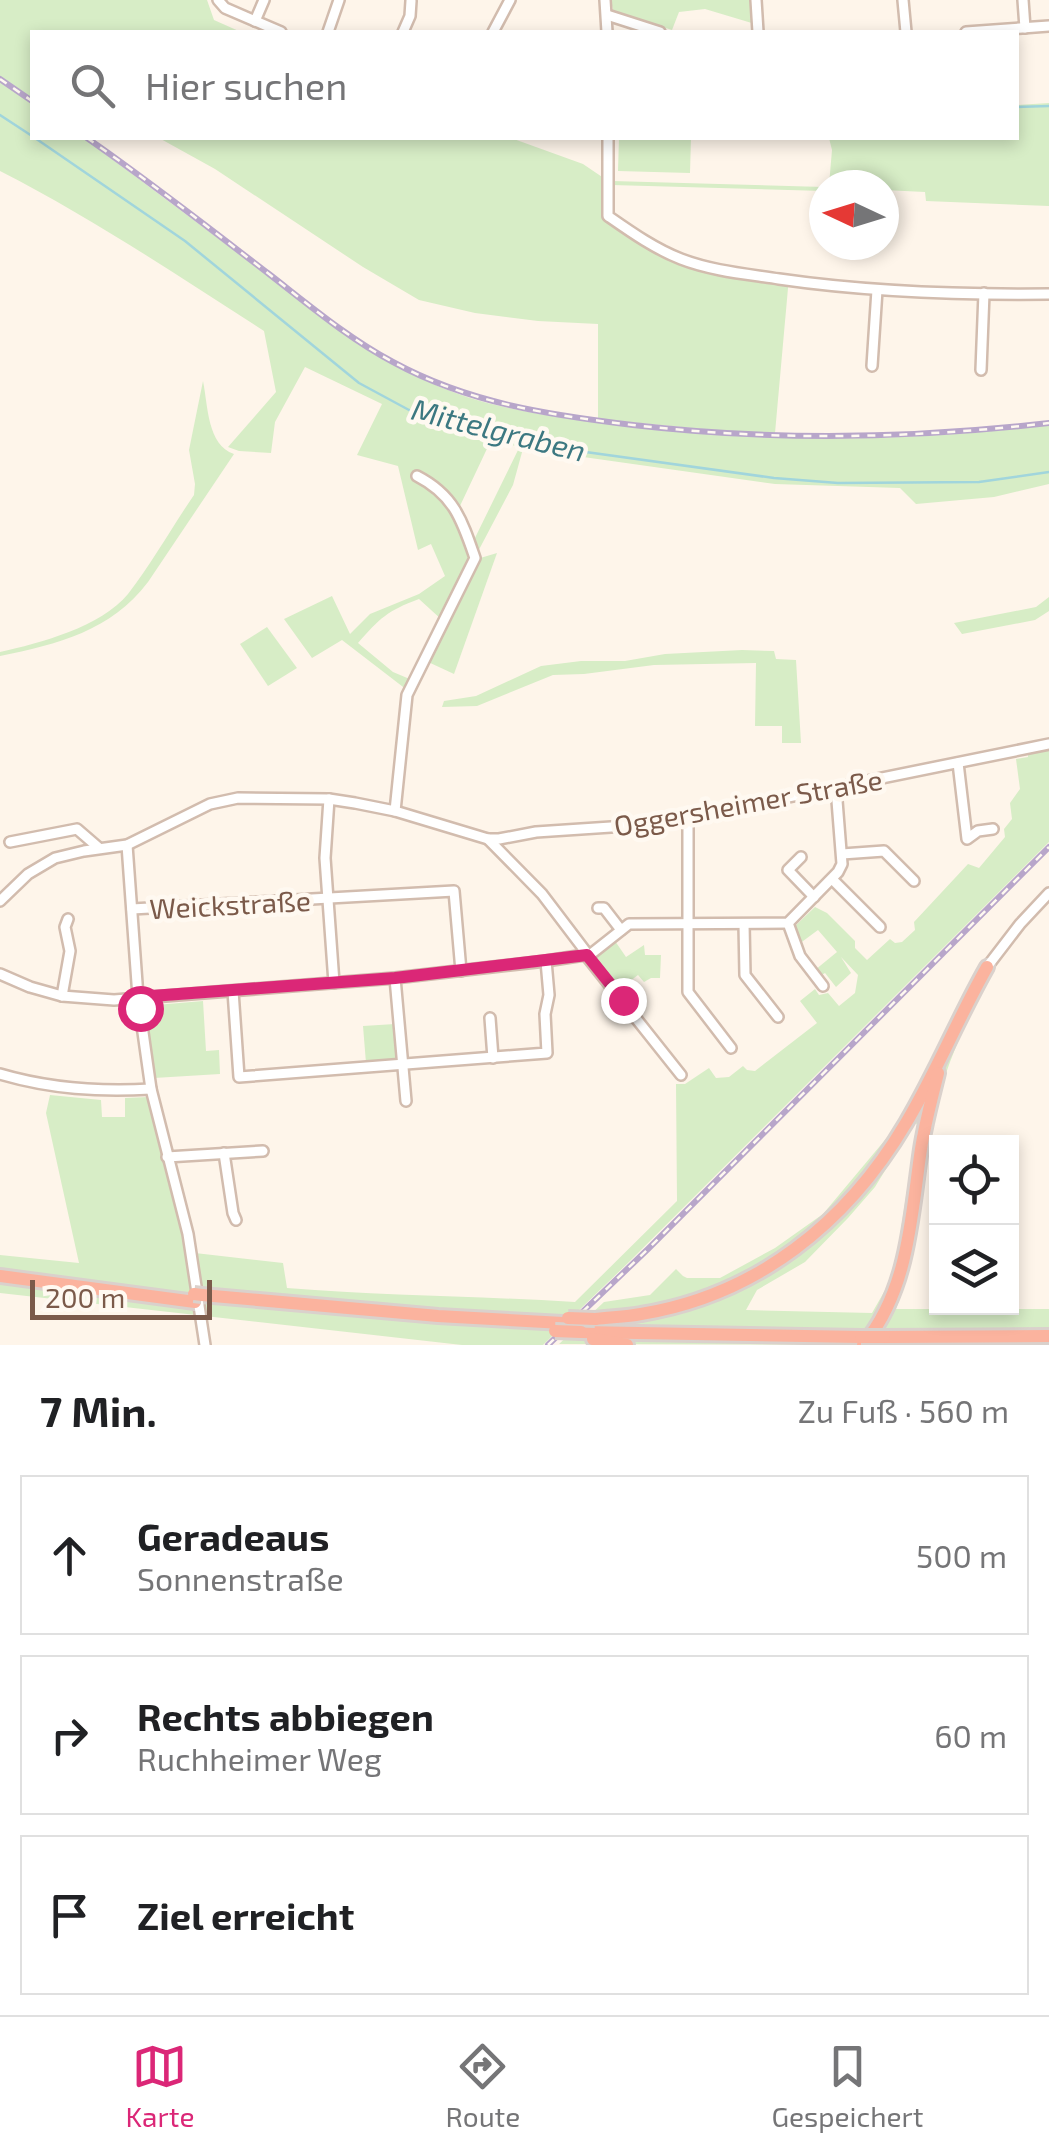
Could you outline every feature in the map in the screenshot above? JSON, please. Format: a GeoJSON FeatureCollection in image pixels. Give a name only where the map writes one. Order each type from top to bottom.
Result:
{"type":"FeatureCollection","features":[{"type":"Feature","properties":{"kind":"highway"},"geometry":{"type":"LineString","coordinates":[[585,1328],[716,1293],[779,1261],[810,1238],[851,1200],[884,1160],[987,966]]}},
{"type":"Feature","properties":{"kind":"highway"},"geometry":{"type":"LineString","coordinates":[[864,1337],[879,1323],[898,1282],[926,1120],[942,1056]]}},
{"type":"Feature","properties":{"kind":"highway"},"geometry":{"type":"LineString","coordinates":[[0,1268],[198,1298],[536,1322],[558,1327]]}},
{"type":"Feature","properties":{"kind":"highway"},"geometry":{"type":"LineString","coordinates":[[0,1276],[340,1316],[558,1327],[864,1337],[1049,1328]]}},
{"type":"Feature","properties":{"kind":"highway"},"geometry":{"type":"LineString","coordinates":[[585,1328],[627,1345]]}},
{"type":"Feature","properties":{"kind":"highway"},"geometry":{"type":"LineString","coordinates":[[887,1333],[1049,1336]]}},
{"type":"Feature","properties":{"kind":"street"},"geometry":{"type":"LineString","coordinates":[[218,0],[224,8],[275,30]]}},
{"type":"Feature","properties":{"kind":"street"},"geometry":{"type":"LineString","coordinates":[[255,21],[264,0]]}},
{"type":"Feature","properties":{"kind":"street"},"geometry":{"type":"LineString","coordinates":[[329,30],[339,0]]}},
{"type":"Feature","properties":{"kind":"street"},"geometry":{"type":"LineString","coordinates":[[405,30],[412,0]]}},
{"type":"Feature","properties":{"kind":"street"},"geometry":{"type":"LineString","coordinates":[[494,30],[510,0]]}},
{"type":"Feature","properties":{"kind":"street"},"geometry":{"type":"LineString","coordinates":[[605,0],[607,30]]}},
{"type":"Feature","properties":{"kind":"street"},"geometry":{"type":"LineString","coordinates":[[756,0],[758,30]]}},
{"type":"Feature","properties":{"kind":"street"},"geometry":{"type":"LineString","coordinates":[[903,0],[906,30]]}},
{"type":"Feature","properties":{"kind":"street"},"geometry":{"type":"LineString","coordinates":[[1023,0],[1025,28]]}},
{"type":"Feature","properties":{"kind":"street"},"geometry":{"type":"LineString","coordinates":[[607,14],[654,30]]}},
{"type":"Feature","properties":{"kind":"street"},"geometry":{"type":"LineString","coordinates":[[996,30],[1049,26]]}},
{"type":"Feature","properties":{"kind":"street"},"geometry":{"type":"LineString","coordinates":[[608,140],[608,216],[681,259],[715,269],[820,285],[1049,294]]}},
{"type":"Feature","properties":{"kind":"street"},"geometry":{"type":"LineString","coordinates":[[872,366],[877,290]]}},
{"type":"Feature","properties":{"kind":"street"},"geometry":{"type":"LineString","coordinates":[[981,370],[984,294]]}},
{"type":"Feature","properties":{"kind":"street"},"geometry":{"type":"LineString","coordinates":[[395,811],[407,695],[475,558],[455,508],[446,496],[417,476]]}},
{"type":"Feature","properties":{"kind":"street","name":"Oggersheimer Straße"},"geometry":{"type":"LineString","coordinates":[[0,901],[41,864],[69,854],[127,845],[224,800],[329,799],[395,811],[499,839],[688,818],[1049,744]]}},
{"type":"Feature","properties":{"kind":"street"},"geometry":{"type":"LineString","coordinates":[[958,763],[968,839],[978,830],[993,829]]}},
{"type":"Feature","properties":{"kind":"street"},"geometry":{"type":"LineString","coordinates":[[0,974],[62,996],[93,1000],[395,978],[546,961],[587,955],[629,924],[788,924],[838,872],[842,854],[836,788]]}},
{"type":"Feature","properties":{"kind":"street"},"geometry":{"type":"LineString","coordinates":[[329,799],[326,858],[334,983]]}},
{"type":"Feature","properties":{"kind":"street"},"geometry":{"type":"LineString","coordinates":[[688,818],[688,992],[731,1048]]}},
{"type":"Feature","properties":{"kind":"street"},"geometry":{"type":"LineString","coordinates":[[10,842],[77,829],[100,849]]}},
{"type":"Feature","properties":{"kind":"street"},"geometry":{"type":"LineString","coordinates":[[488,838],[542,894],[681,1074]]}},
{"type":"Feature","properties":{"kind":"street"},"geometry":{"type":"LineString","coordinates":[[888,842],[890,856]]}},
{"type":"Feature","properties":{"kind":"street"},"geometry":{"type":"LineString","coordinates":[[127,845],[138,997],[151,1089],[192,1256],[206,1345]]}},
{"type":"Feature","properties":{"kind":"street"},"geometry":{"type":"LineString","coordinates":[[842,854],[884,850],[914,881]]}},
{"type":"Feature","properties":{"kind":"street"},"geometry":{"type":"LineString","coordinates":[[801,857],[784,872],[814,897]]}},
{"type":"Feature","properties":{"kind":"street"},"geometry":{"type":"LineString","coordinates":[[832,879],[880,926]]}},
{"type":"Feature","properties":{"kind":"street","name":"Weickstraße"},"geometry":{"type":"LineString","coordinates":[[132,909],[454,891],[461,972]]}},
{"type":"Feature","properties":{"kind":"street"},"geometry":{"type":"LineString","coordinates":[[987,966],[1049,892]]}},
{"type":"Feature","properties":{"kind":"street"},"geometry":{"type":"LineString","coordinates":[[598,908],[604,908],[621,930]]}},
{"type":"Feature","properties":{"kind":"street"},"geometry":{"type":"LineString","coordinates":[[62,996],[70,951],[65,927],[68,919]]}},
{"type":"Feature","properties":{"kind":"street"},"geometry":{"type":"LineString","coordinates":[[744,924],[744,975],[778,1017]]}},
{"type":"Feature","properties":{"kind":"street"},"geometry":{"type":"LineString","coordinates":[[788,924],[800,956],[824,986]]}},
{"type":"Feature","properties":{"kind":"street"},"geometry":{"type":"LineString","coordinates":[[233,991],[239,1077],[547,1054],[545,1014],[550,995],[546,961]]}},
{"type":"Feature","properties":{"kind":"street"},"geometry":{"type":"LineString","coordinates":[[395,978],[406,1101]]}},
{"type":"Feature","properties":{"kind":"street"},"geometry":{"type":"LineString","coordinates":[[490,1018],[493,1058]]}},
{"type":"Feature","properties":{"kind":"street"},"geometry":{"type":"LineString","coordinates":[[0,1074],[77,1090],[151,1089]]}},
{"type":"Feature","properties":{"kind":"street"},"geometry":{"type":"LineString","coordinates":[[167,1158],[263,1150]]}},
{"type":"Feature","properties":{"kind":"street"},"geometry":{"type":"LineString","coordinates":[[224,1153],[236,1220]]}},
{"type":"Feature","properties":{"kind":"green space"},"geometry":{"type":"Polygon","coordinates":[[[0,0],[207,0],[214,20],[236,30],[30,30],[30,98],[0,77],[0,0]]]}},
{"type":"Feature","properties":{"kind":"green space"},"geometry":{"type":"Polygon","coordinates":[[[611,0],[753,0],[755,24],[705,9],[679,12],[672,30],[613,11],[611,0]]]}},
{"type":"Feature","properties":{"kind":"green space"},"geometry":{"type":"Polygon","coordinates":[[[0,82],[30,102],[30,140],[87,140],[358,343],[453,392],[564,418],[677,432],[783,438],[943,435],[1049,425],[1049,484],[994,497],[916,504],[900,488],[775,484],[562,454],[524,445],[513,485],[442,620],[419,599],[385,616],[358,643],[393,672],[412,680],[407,690],[342,640],[312,658],[284,619],[332,596],[350,634],[370,614],[419,594],[445,576],[431,544],[418,550],[398,466],[357,455],[382,404],[305,367],[275,422],[271,453],[228,447],[276,392],[264,331],[0,171],[0,82]],[[493,436],[459,508],[473,542],[519,448],[493,436]]]}},
{"type":"Feature","properties":{"kind":"green space"},"geometry":{"type":"Polygon","coordinates":[[[1049,103],[1049,206],[926,201],[925,192],[899,191],[899,170],[830,170],[830,140],[1019,140],[1019,105],[1049,103]]]}},
{"type":"Feature","properties":{"kind":"green space"},"geometry":{"type":"Polygon","coordinates":[[[163,140],[517,140],[583,164],[611,183],[809,187],[809,191],[612,185],[611,214],[671,251],[706,264],[789,277],[775,433],[598,419],[598,324],[475,313],[419,300],[215,169],[163,140]]]}},
{"type":"Feature","properties":{"kind":"green space"},"geometry":{"type":"Polygon","coordinates":[[[619,140],[691,140],[690,173],[618,171],[619,140]]]}},
{"type":"Feature","properties":{"kind":"green space"},"geometry":{"type":"Polygon","coordinates":[[[203,381],[214,433],[218,442],[234,454],[148,582],[117,613],[82,633],[0,656],[0,652],[51,638],[102,616],[137,582],[194,495],[189,450],[203,381]]]}},
{"type":"Feature","properties":{"kind":"green space"},"geometry":{"type":"Polygon","coordinates":[[[497,553],[454,674],[426,661],[477,559],[497,553]]]}},
{"type":"Feature","properties":{"kind":"green space"},"geometry":{"type":"Polygon","coordinates":[[[1049,597],[1049,611],[1035,620],[962,634],[954,623],[1036,607],[1049,597]]]}},
{"type":"Feature","properties":{"kind":"green space"},"geometry":{"type":"Polygon","coordinates":[[[267,627],[297,668],[268,686],[240,644],[267,627]]]}},
{"type":"Feature","properties":{"kind":"green space"},"geometry":{"type":"Polygon","coordinates":[[[742,650],[774,651],[776,659],[796,660],[801,743],[782,743],[782,726],[755,726],[756,663],[654,665],[553,675],[477,706],[442,707],[444,701],[476,696],[541,666],[742,650]]]}},
{"type":"Feature","properties":{"kind":"green space"},"geometry":{"type":"Polygon","coordinates":[[[1049,747],[1049,842],[543,1345],[462,1345],[0,1293],[0,1255],[79,1263],[46,1113],[50,1095],[101,1100],[102,1117],[125,1117],[125,1098],[148,1097],[154,1123],[163,1123],[195,1253],[283,1263],[287,1288],[575,1302],[677,1201],[676,1084],[685,1084],[709,1068],[716,1078],[729,1077],[743,1066],[755,1071],[817,1023],[800,1001],[815,989],[819,995],[828,993],[839,1006],[855,993],[858,975],[841,957],[851,973],[836,987],[825,973],[820,976],[815,970],[837,952],[818,930],[799,944],[793,928],[815,907],[827,913],[855,941],[855,948],[867,960],[890,939],[902,942],[915,930],[914,922],[968,864],[979,868],[1005,837],[1004,829],[1012,819],[1010,803],[1020,789],[1016,759],[1028,757],[1028,751],[1049,747]]]}},
{"type":"Feature","properties":{"kind":"green space"},"geometry":{"type":"Polygon","coordinates":[[[615,941],[626,957],[644,945],[645,955],[661,955],[660,978],[644,982],[638,975],[617,991],[592,958],[615,941]]]}},
{"type":"Feature","properties":{"kind":"green space"},"geometry":{"type":"Polygon","coordinates":[[[980,966],[992,974],[961,1034],[938,1097],[913,1251],[896,1309],[929,1309],[929,1315],[1019,1315],[1019,1309],[1049,1309],[1049,1345],[559,1344],[604,1302],[650,1295],[676,1269],[687,1278],[720,1278],[775,1248],[823,1214],[895,1128],[980,966]],[[914,1123],[875,1187],[848,1218],[805,1262],[757,1290],[746,1310],[872,1313],[888,1285],[897,1255],[917,1124],[914,1123]]]}},
{"type":"Feature","properties":{"kind":"green space"},"geometry":{"type":"Polygon","coordinates":[[[203,1001],[206,1051],[219,1050],[220,1074],[154,1078],[144,1006],[203,1001]]]}},
{"type":"Feature","properties":{"kind":"green space"},"geometry":{"type":"Polygon","coordinates":[[[395,1024],[396,1059],[366,1063],[363,1026],[395,1024]]]}},
{"type":"Feature","properties":{"kind":"waterway"},"geometry":{"type":"LineString","coordinates":[[1019,107],[1049,106]]}},
{"type":"Feature","properties":{"kind":"waterway","name":"Mittelgraben"},"geometry":{"type":"LineString","coordinates":[[0,115],[30,135]]}},
{"type":"Feature","properties":{"kind":"waterway","name":"Mittelgraben"},"geometry":{"type":"LineString","coordinates":[[38,140],[185,241],[359,383],[409,410],[564,449],[774,478],[838,483],[979,482],[1049,472]]}},
{"type":"Feature","properties":{"kind":"railway"},"geometry":{"type":"LineString","coordinates":[[0,79],[30,100]]}},
{"type":"Feature","properties":{"kind":"railway"},"geometry":{"type":"LineString","coordinates":[[90,140],[360,342],[421,376],[480,397],[602,421],[737,434],[893,435],[1049,423]]}},
{"type":"Feature","properties":{"kind":"railway"},"geometry":{"type":"LineString","coordinates":[[548,1345],[1049,847]]}},
{"type":"Feature","properties":{"kind":"route"},"geometry":{"type":"LineString","coordinates":[[140,1008],[138,997],[395,978],[587,955],[623,1000]]}}]}
